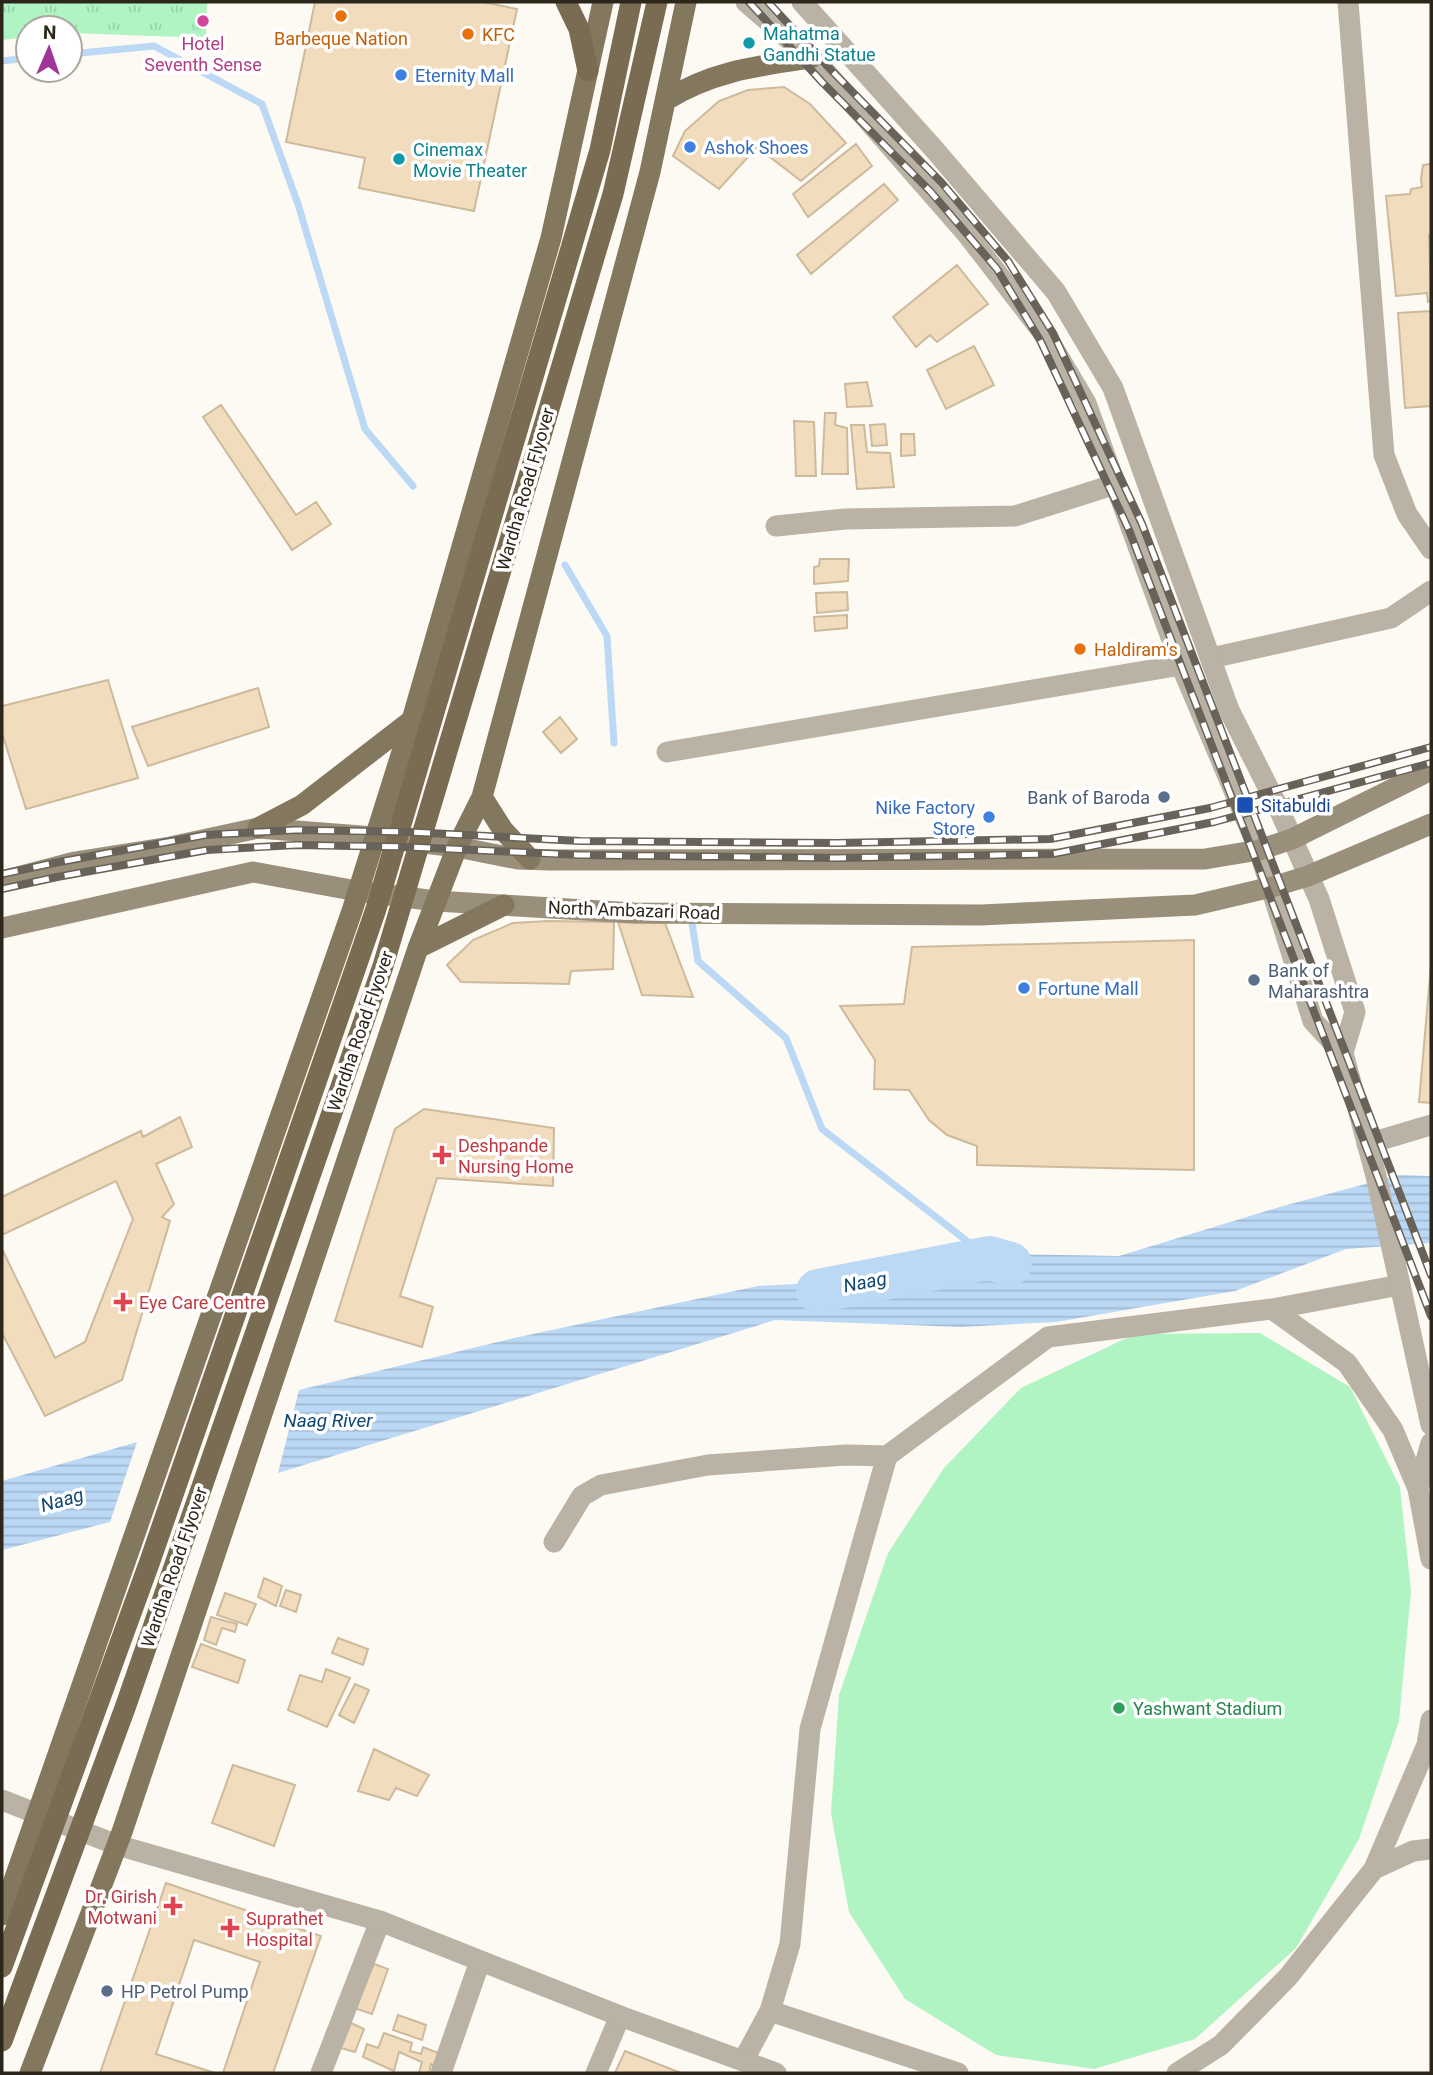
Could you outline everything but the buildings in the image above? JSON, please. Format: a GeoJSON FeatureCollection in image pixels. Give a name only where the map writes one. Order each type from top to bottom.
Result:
{"type":"FeatureCollection","features":[{"type":"Feature","properties":{"kind":"highway"},"geometry":{"type":"LineString","coordinates":[[566,2],[579,29],[588,71]]}},
{"type":"Feature","properties":{"kind":"highway","name":"Wardha Road Flyover"},"geometry":{"type":"LineString","coordinates":[[2,1967],[150,1561],[376,909],[600,150],[631,2]]}},
{"type":"Feature","properties":{"kind":"highway","name":"Wardha Road Flyover"},"geometry":{"type":"LineString","coordinates":[[2,2041],[125,1707],[383,966],[613,194],[657,2]]}},
{"type":"Feature","properties":{"kind":"main road"},"geometry":{"type":"LineString","coordinates":[[2,1916],[358,891],[412,720],[551,238],[603,2]]}},
{"type":"Feature","properties":{"kind":"main road"},"geometry":{"type":"LineString","coordinates":[[30,2073],[117,1845],[418,948],[457,847],[482,797],[650,172],[686,2]]}},
{"type":"Feature","properties":{"kind":"main road"},"geometry":{"type":"LineString","coordinates":[[666,100],[690,86],[720,74],[811,58]]}},
{"type":"Feature","properties":{"kind":"main road"},"geometry":{"type":"LineString","coordinates":[[2,881],[75,862],[170,847],[258,828],[302,805],[412,720]]}},
{"type":"Feature","properties":{"kind":"main road"},"geometry":{"type":"LineString","coordinates":[[258,828],[374,837],[530,859],[1205,859],[1259,850],[1292,839],[1431,769]]}},
{"type":"Feature","properties":{"kind":"main road"},"geometry":{"type":"LineString","coordinates":[[482,797],[503,830],[530,859]]}},
{"type":"Feature","properties":{"kind":"main road","name":"North Ambazari Road"},"geometry":{"type":"LineString","coordinates":[[2,928],[253,872],[358,891],[436,901],[634,913],[981,915],[1195,905],[1308,876],[1431,824]]}},
{"type":"Feature","properties":{"kind":"main road"},"geometry":{"type":"LineString","coordinates":[[418,948],[504,905]]}},
{"type":"Feature","properties":{"kind":"street"},"geometry":{"type":"LineString","coordinates":[[747,2],[823,69],[967,234],[1048,339],[1086,403],[1181,665],[1259,850],[1313,1021],[1343,1053],[1376,1176],[1431,1425]]}},
{"type":"Feature","properties":{"kind":"street"},"geometry":{"type":"LineString","coordinates":[[803,2],[1056,292],[1113,388],[1229,710],[1319,899],[1355,1012],[1343,1053]]}},
{"type":"Feature","properties":{"kind":"street"},"geometry":{"type":"LineString","coordinates":[[1348,2],[1384,455],[1407,514],[1431,549]]}},
{"type":"Feature","properties":{"kind":"street"},"geometry":{"type":"LineString","coordinates":[[776,526],[845,519],[1015,516],[1115,484]]}},
{"type":"Feature","properties":{"kind":"street"},"geometry":{"type":"LineString","coordinates":[[1211,659],[1391,618],[1431,591]]}},
{"type":"Feature","properties":{"kind":"street"},"geometry":{"type":"LineString","coordinates":[[667,752],[1181,665]]}},
{"type":"Feature","properties":{"kind":"street"},"geometry":{"type":"LineString","coordinates":[[1367,1144],[1431,1125]]}},
{"type":"Feature","properties":{"kind":"street"},"geometry":{"type":"LineString","coordinates":[[743,2061],[770,2011],[790,1944],[810,1729],[887,1457],[1048,1337],[1272,1309],[1398,1276]]}},
{"type":"Feature","properties":{"kind":"street"},"geometry":{"type":"LineString","coordinates":[[1272,1309],[1347,1363],[1393,1430],[1418,1489],[1431,1559]]}},
{"type":"Feature","properties":{"kind":"street"},"geometry":{"type":"LineString","coordinates":[[1418,1489],[1431,1443]]}},
{"type":"Feature","properties":{"kind":"street"},"geometry":{"type":"LineString","coordinates":[[554,1542],[582,1496],[601,1485],[708,1465],[846,1455],[887,1457]]}},
{"type":"Feature","properties":{"kind":"street"},"geometry":{"type":"LineString","coordinates":[[1177,2073],[1221,2045],[1288,1977],[1374,1869],[1427,1745],[1431,1720]]}},
{"type":"Feature","properties":{"kind":"street"},"geometry":{"type":"LineString","coordinates":[[2,1800],[117,1845],[380,1921],[620,2016],[776,2073]]}},
{"type":"Feature","properties":{"kind":"street"},"geometry":{"type":"LineString","coordinates":[[1374,1869],[1413,1851],[1431,1849]]}},
{"type":"Feature","properties":{"kind":"street"},"geometry":{"type":"LineString","coordinates":[[321,2073],[380,1921]]}},
{"type":"Feature","properties":{"kind":"street"},"geometry":{"type":"LineString","coordinates":[[442,2073],[480,1961]]}},
{"type":"Feature","properties":{"kind":"street"},"geometry":{"type":"LineString","coordinates":[[770,2011],[958,2073]]}},
{"type":"Feature","properties":{"kind":"street"},"geometry":{"type":"LineString","coordinates":[[596,2073],[620,2016]]}},
{"type":"Feature","properties":{"kind":"green space"},"geometry":{"type":"Polygon","coordinates":[[[2,2],[207,2],[206,38],[84,34],[84,14],[14,14],[14,39],[2,40],[2,2]]]}},
{"type":"Feature","properties":{"kind":"green space","name":"Yashwant Stadium"},"geometry":{"type":"Polygon","coordinates":[[[1260,1333],[1350,1387],[1400,1487],[1411,1591],[1399,1721],[1359,1839],[1296,1948],[1195,2039],[1094,2069],[996,2055],[905,1999],[849,1912],[831,1813],[839,1695],[888,1553],[944,1468],[1021,1388],[1135,1334],[1260,1333]]]}},
{"type":"Feature","properties":{"kind":"water","name":"Naag River"},"geometry":{"type":"Polygon","coordinates":[[[1399,1175],[1431,1176],[1431,1243],[1346,1249],[1235,1291],[1056,1322],[961,1327],[775,1320],[278,1473],[299,1390],[514,1338],[758,1286],[897,1279],[999,1254],[1119,1256],[1283,1206],[1399,1175]]]}},
{"type":"Feature","properties":{"kind":"water"},"geometry":{"type":"Polygon","coordinates":[[[137,1442],[110,1522],[2,1550],[2,1481],[137,1442]]]}},
{"type":"Feature","properties":{"kind":"waterway"},"geometry":{"type":"LineString","coordinates":[[84,53],[154,46],[262,104],[298,204],[365,429],[413,486]]}},
{"type":"Feature","properties":{"kind":"waterway"},"geometry":{"type":"LineString","coordinates":[[2,61],[14,60]]}},
{"type":"Feature","properties":{"kind":"waterway"},"geometry":{"type":"LineString","coordinates":[[565,565],[607,636],[614,743]]}},
{"type":"Feature","properties":{"kind":"waterway"},"geometry":{"type":"LineString","coordinates":[[692,923],[698,961],[786,1038],[822,1129],[989,1258]]}},
{"type":"Feature","properties":{"kind":"waterway","name":"Naag"},"geometry":{"type":"LineString","coordinates":[[818,1291],[989,1258],[1010,1264]]}},
{"type":"Feature","properties":{"kind":"railway"},"geometry":{"type":"LineString","coordinates":[[749,2],[822,82],[930,191],[997,269],[1040,340],[1129,530],[1431,1316]]}},
{"type":"Feature","properties":{"kind":"railway"},"geometry":{"type":"LineString","coordinates":[[768,2],[941,182],[1008,261],[1053,333],[1142,524],[1431,1275]]}},
{"type":"Feature","properties":{"kind":"railway"},"geometry":{"type":"LineString","coordinates":[[2,874],[205,835],[295,830],[410,832],[580,841],[837,843],[1050,839],[1210,808],[1431,747]]}},
{"type":"Feature","properties":{"kind":"railway"},"geometry":{"type":"LineString","coordinates":[[2,889],[207,850],[296,845],[580,855],[837,858],[1052,854],[1214,822],[1431,763]]}},
{"type":"Feature","properties":{"kind":"place","name":"Barbeque Nation"},"geometry":{"type":"Point","coordinates":[341,16]}},
{"type":"Feature","properties":{"kind":"place","name":"Hotel Seventh Sense"},"geometry":{"type":"Point","coordinates":[203,21]}},
{"type":"Feature","properties":{"kind":"place","name":"KFC"},"geometry":{"type":"Point","coordinates":[468,34]}},
{"type":"Feature","properties":{"kind":"place","name":"Mahatma Gandhi Statue"},"geometry":{"type":"Point","coordinates":[749,43]}},
{"type":"Feature","properties":{"kind":"place","name":"Eternity Mall"},"geometry":{"type":"Point","coordinates":[401,75]}},
{"type":"Feature","properties":{"kind":"place","name":"Ashok Shoes"},"geometry":{"type":"Point","coordinates":[690,147]}},
{"type":"Feature","properties":{"kind":"place","name":"Cinemax Movie Theater"},"geometry":{"type":"Point","coordinates":[399,159]}},
{"type":"Feature","properties":{"kind":"place","name":"Haldiram's"},"geometry":{"type":"Point","coordinates":[1080,649]}},
{"type":"Feature","properties":{"kind":"place","name":"Bank of Baroda"},"geometry":{"type":"Point","coordinates":[1164,797]}},
{"type":"Feature","properties":{"kind":"place","name":"Sitabuldi"},"geometry":{"type":"Point","coordinates":[1245,805]}},
{"type":"Feature","properties":{"kind":"place","name":"Nike Factory Store"},"geometry":{"type":"Point","coordinates":[989,817]}},
{"type":"Feature","properties":{"kind":"place","name":"Bank of Maharashtra"},"geometry":{"type":"Point","coordinates":[1254,980]}},
{"type":"Feature","properties":{"kind":"place","name":"Fortune Mall"},"geometry":{"type":"Point","coordinates":[1024,988]}},
{"type":"Feature","properties":{"kind":"place","name":"Deshpande Nursing Home"},"geometry":{"type":"Point","coordinates":[442,1155]}},
{"type":"Feature","properties":{"kind":"place","name":"Eye Care Centre"},"geometry":{"type":"Point","coordinates":[123,1302]}},
{"type":"Feature","properties":{"kind":"place","name":"Yashwant Stadium"},"geometry":{"type":"Point","coordinates":[1119,1708]}},
{"type":"Feature","properties":{"kind":"place","name":"Dr. Girish Motwani"},"geometry":{"type":"Point","coordinates":[173,1906]}},
{"type":"Feature","properties":{"kind":"place","name":"Suprathet Hospital"},"geometry":{"type":"Point","coordinates":[230,1928]}},
{"type":"Feature","properties":{"kind":"place","name":"HP Petrol Pump"},"geometry":{"type":"Point","coordinates":[107,1991]}}]}
